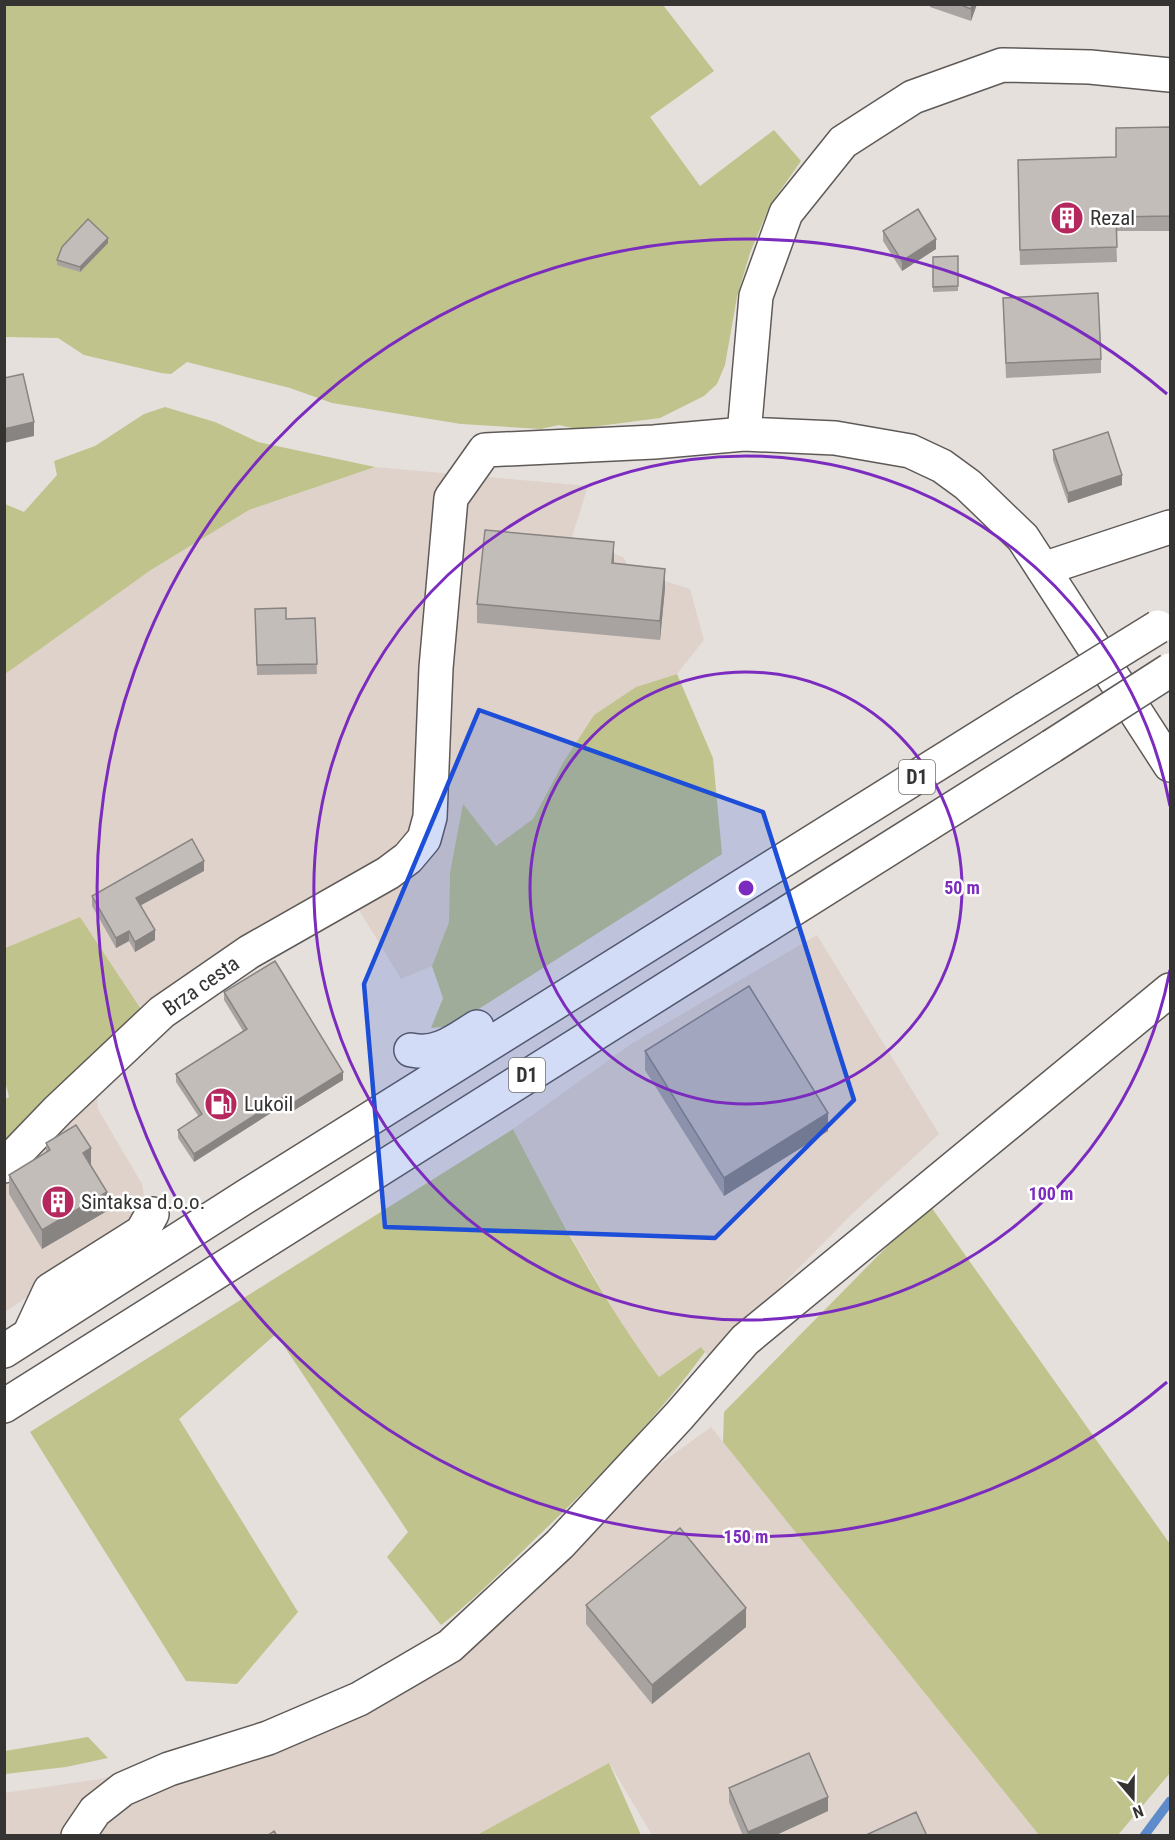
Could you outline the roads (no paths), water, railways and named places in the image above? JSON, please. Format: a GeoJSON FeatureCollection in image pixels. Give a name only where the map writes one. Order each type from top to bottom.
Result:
{"type":"FeatureCollection","features":[{"type":"Feature","properties":{"kind":"main road"},"geometry":{"type":"LineString","coordinates":[[1170,75],[1090,67],[1002,65],[913,97],[843,142],[786,213],[756,296],[744,434],[835,438],[910,451],[942,466],[968,485],[1023,538],[1170,765]]}},
{"type":"Feature","properties":{"kind":"main road","name":"Brza cesta"},"geometry":{"type":"LineString","coordinates":[[4,1166],[58,1110],[162,1012],[249,952],[388,873],[408,858],[424,839],[430,817],[436,668],[451,498],[485,450],[654,442],[744,434]]}},
{"type":"Feature","properties":{"kind":"main road"},"geometry":{"type":"LineString","coordinates":[[1043,569],[1170,527]]}},
{"type":"Feature","properties":{"kind":"main road","name":"D1"},"geometry":{"type":"LineString","coordinates":[[17,1343],[1164,623]]}},
{"type":"Feature","properties":{"kind":"main road","name":"D1"},"geometry":{"type":"LineString","coordinates":[[4,1406],[1170,670]]}},
{"type":"Feature","properties":{"kind":"main road"},"geometry":{"type":"LineString","coordinates":[[78,1836],[95,1811],[123,1790],[169,1769],[268,1738],[359,1699],[450,1646],[568,1535],[679,1416],[745,1340],[1170,990]]}},
{"type":"Feature","properties":{"kind":"main road"},"geometry":{"type":"LineString","coordinates":[[411,1050],[425,1053],[443,1048],[493,1018],[530,1019]]}},
{"type":"Feature","properties":{"kind":"main road"},"geometry":{"type":"LineString","coordinates":[[17,1343],[50,1290],[142,1232],[152,1214]]}},
{"type":"Feature","properties":{"kind":"waterway"},"geometry":{"type":"LineString","coordinates":[[1144,1836],[1170,1801]]}},
{"type":"Feature","properties":{"kind":"place","name":"Rezal"},"geometry":{"type":"Point","coordinates":[1067,218]}},
{"type":"Feature","properties":{"kind":"place","name":"Lukoil"},"geometry":{"type":"Point","coordinates":[221,1104]}},
{"type":"Feature","properties":{"kind":"place","name":"Sintaksa d.o.o."},"geometry":{"type":"Point","coordinates":[58,1202]}}]}
